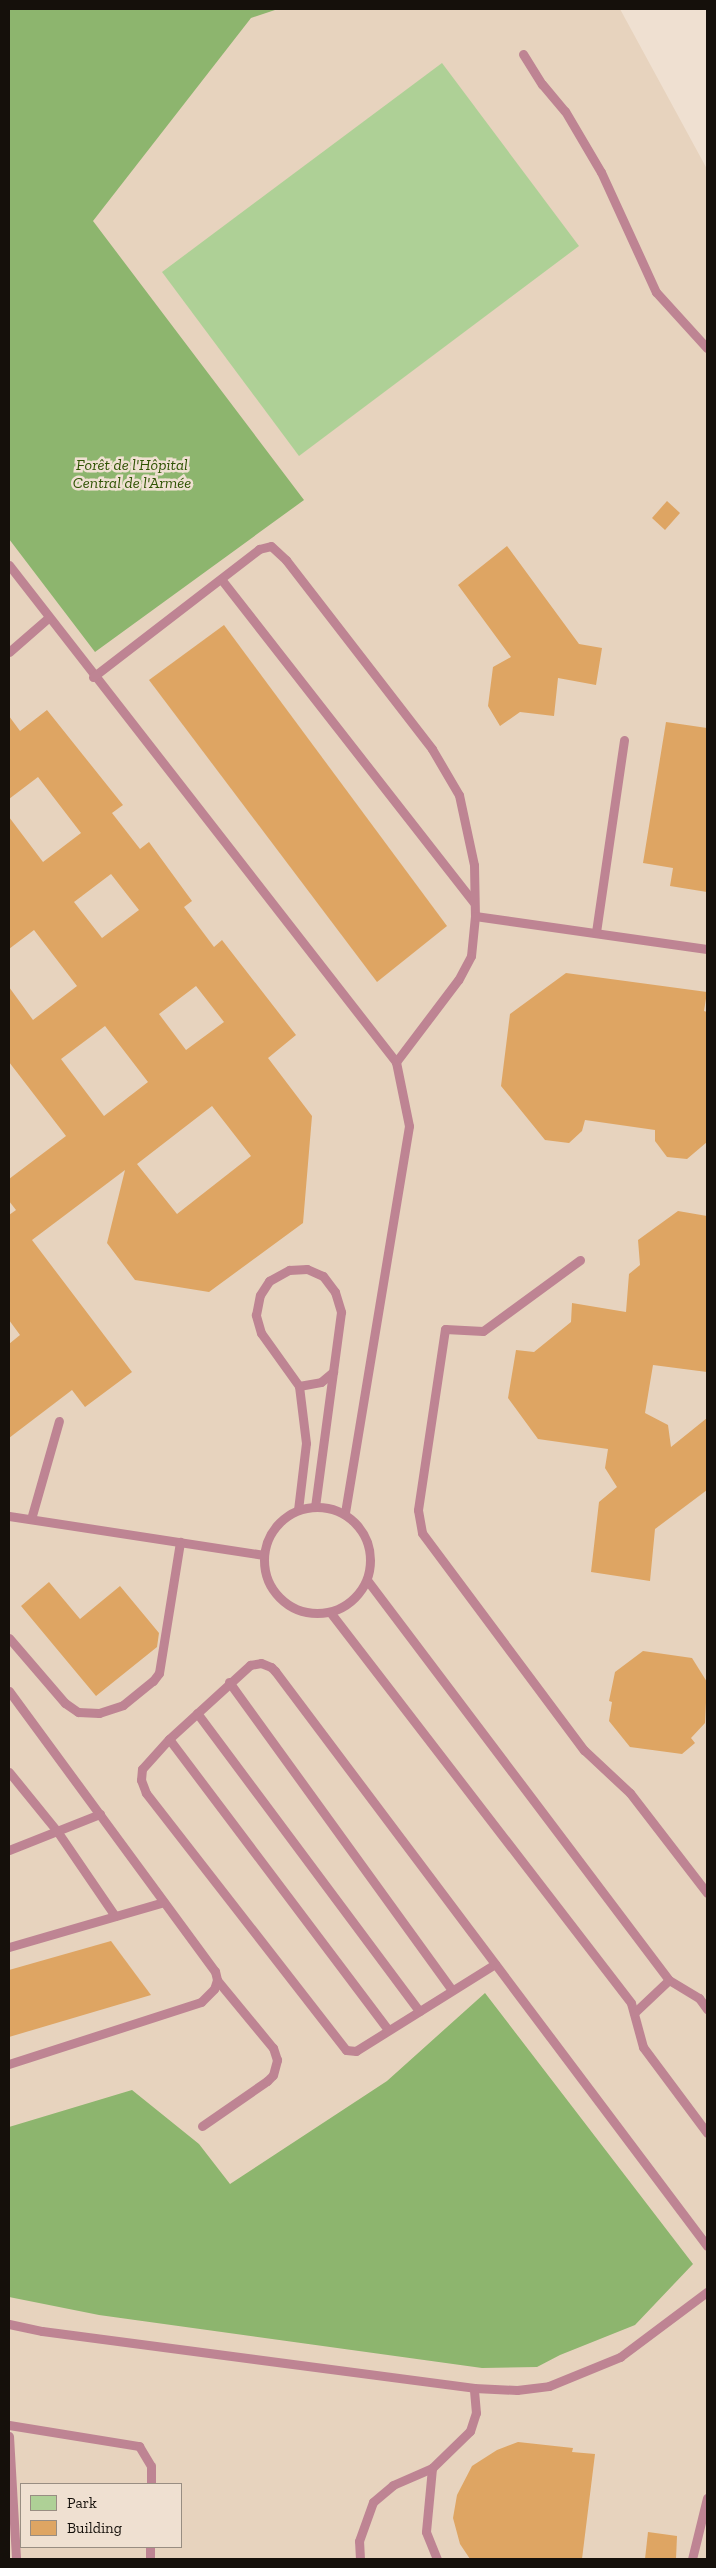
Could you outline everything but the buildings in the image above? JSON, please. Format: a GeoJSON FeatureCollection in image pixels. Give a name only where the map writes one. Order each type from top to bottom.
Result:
{"type":"FeatureCollection","features":[{"type":"Feature","properties":{"kind":"lane"},"geometry":{"type":"LineString","coordinates":[[524,54],[542,84],[565,111],[601,172],[656,292],[707,348]]}},
{"type":"Feature","properties":{"kind":"lane"},"geometry":{"type":"LineString","coordinates":[[93,677],[259,548],[271,546],[286,560],[432,749],[459,795],[474,865],[473,902],[475,916],[471,956],[458,980],[396,1062]]}},
{"type":"Feature","properties":{"kind":"lane"},"geometry":{"type":"LineString","coordinates":[[9,565],[93,677],[396,1062],[409,1126],[345,1514]]}},
{"type":"Feature","properties":{"kind":"lane"},"geometry":{"type":"LineString","coordinates":[[221,579],[473,902]]}},
{"type":"Feature","properties":{"kind":"lane"},"geometry":{"type":"LineString","coordinates":[[9,652],[48,618]]}},
{"type":"Feature","properties":{"kind":"lane"},"geometry":{"type":"LineString","coordinates":[[596,932],[624,740]]}},
{"type":"Feature","properties":{"kind":"lane"},"geometry":{"type":"LineString","coordinates":[[475,916],[707,949]]}},
{"type":"Feature","properties":{"kind":"lane"},"geometry":{"type":"LineString","coordinates":[[580,1260],[483,1331],[445,1329],[418,1510],[422,1533],[584,1750],[630,1793],[707,1893]]}},
{"type":"Feature","properties":{"kind":"lane"},"geometry":{"type":"LineString","coordinates":[[298,1510],[306,1443],[300,1386],[261,1333],[256,1315],[260,1295],[270,1281],[289,1270],[307,1269],[323,1276],[336,1292],[340,1312],[315,1506]]}},
{"type":"Feature","properties":{"kind":"lane"},"geometry":{"type":"LineString","coordinates":[[300,1386],[321,1382],[333,1372]]}},
{"type":"Feature","properties":{"kind":"lane"},"geometry":{"type":"LineString","coordinates":[[31,1519],[59,1421]]}},
{"type":"Feature","properties":{"kind":"lane"},"geometry":{"type":"LineString","coordinates":[[315,1506],[345,1514],[362,1531],[370,1548],[367,1580],[357,1596],[330,1612],[311,1614],[292,1608],[280,1599],[269,1584],[264,1555],[270,1534],[281,1520],[298,1510],[315,1506]]}},
{"type":"Feature","properties":{"kind":"lane"},"geometry":{"type":"LineString","coordinates":[[9,1516],[264,1555]]}},
{"type":"Feature","properties":{"kind":"lane"},"geometry":{"type":"LineString","coordinates":[[9,1638],[65,1703],[78,1712],[99,1713],[123,1705],[153,1681],[159,1673],[180,1542]]}},
{"type":"Feature","properties":{"kind":"lane"},"geometry":{"type":"LineString","coordinates":[[367,1580],[670,1980],[699,1998],[707,2009]]}},
{"type":"Feature","properties":{"kind":"lane"},"geometry":{"type":"LineString","coordinates":[[330,1612],[632,2003],[643,2047],[707,2133]]}},
{"type":"Feature","properties":{"kind":"lane"},"geometry":{"type":"LineString","coordinates":[[495,1964],[356,2051],[342,2048],[146,1793],[141,1780],[142,1769],[169,1739],[229,1682],[255,1664],[266,1664],[275,1671],[707,2246]]}},
{"type":"Feature","properties":{"kind":"lane"},"geometry":{"type":"LineString","coordinates":[[229,1682],[452,1990]]}},
{"type":"Feature","properties":{"kind":"lane"},"geometry":{"type":"LineString","coordinates":[[9,1691],[216,1971],[217,1980],[214,1989],[201,2002],[9,2064]]}},
{"type":"Feature","properties":{"kind":"lane"},"geometry":{"type":"LineString","coordinates":[[197,1713],[420,2011]]}},
{"type":"Feature","properties":{"kind":"lane"},"geometry":{"type":"LineString","coordinates":[[169,1739],[388,2030]]}},
{"type":"Feature","properties":{"kind":"lane"},"geometry":{"type":"LineString","coordinates":[[9,1772],[57,1831],[115,1916]]}},
{"type":"Feature","properties":{"kind":"lane"},"geometry":{"type":"LineString","coordinates":[[9,1850],[100,1814]]}},
{"type":"Feature","properties":{"kind":"lane"},"geometry":{"type":"LineString","coordinates":[[9,1947],[164,1902]]}},
{"type":"Feature","properties":{"kind":"lane"},"geometry":{"type":"LineString","coordinates":[[202,2126],[267,2081],[273,2075],[277,2060],[273,2048],[217,1980]]}},
{"type":"Feature","properties":{"kind":"lane"},"geometry":{"type":"LineString","coordinates":[[634,2014],[670,1980]]}},
{"type":"Feature","properties":{"kind":"lane"},"geometry":{"type":"LineString","coordinates":[[9,2324],[52,2333],[474,2388],[517,2390],[549,2386],[620,2357],[707,2292]]}},
{"type":"Feature","properties":{"kind":"lane"},"geometry":{"type":"LineString","coordinates":[[360,2559],[359,2541],[373,2502],[393,2485],[432,2468],[470,2431],[476,2413],[474,2388]]}},
{"type":"Feature","properties":{"kind":"lane"},"geometry":{"type":"LineString","coordinates":[[9,2425],[139,2446],[151,2466],[151,2483]]}},
{"type":"Feature","properties":{"kind":"lane"},"geometry":{"type":"LineString","coordinates":[[9,2436],[16,2559]]}},
{"type":"Feature","properties":{"kind":"lane"},"geometry":{"type":"LineString","coordinates":[[432,2468],[426,2532],[437,2559]]}},
{"type":"Feature","properties":{"kind":"lane"},"geometry":{"type":"LineString","coordinates":[[692,2559],[707,2498]]}},
{"type":"Feature","properties":{"kind":"shaded area"},"geometry":{"type":"Polygon","coordinates":[[[9,9],[620,9],[707,169],[707,2559],[9,2559],[9,9]]]}},
{"type":"Feature","properties":{"kind":"green space","name":"Forêt de l'Hôpital Central de l'Armée"},"geometry":{"type":"Polygon","coordinates":[[[9,9],[278,9],[251,18],[93,221],[304,500],[95,652],[9,539],[9,9]]]}},
{"type":"Feature","properties":{"kind":"green space"},"geometry":{"type":"Polygon","coordinates":[[[442,63],[579,246],[299,456],[162,272],[442,63]]]}},
{"type":"Feature","properties":{"kind":"green space"},"geometry":{"type":"Polygon","coordinates":[[[485,1993],[693,2264],[635,2325],[560,2355],[537,2367],[482,2368],[99,2315],[9,2297],[9,2127],[132,2090],[199,2144],[230,2184],[387,2081],[485,1993]]]}}]}
